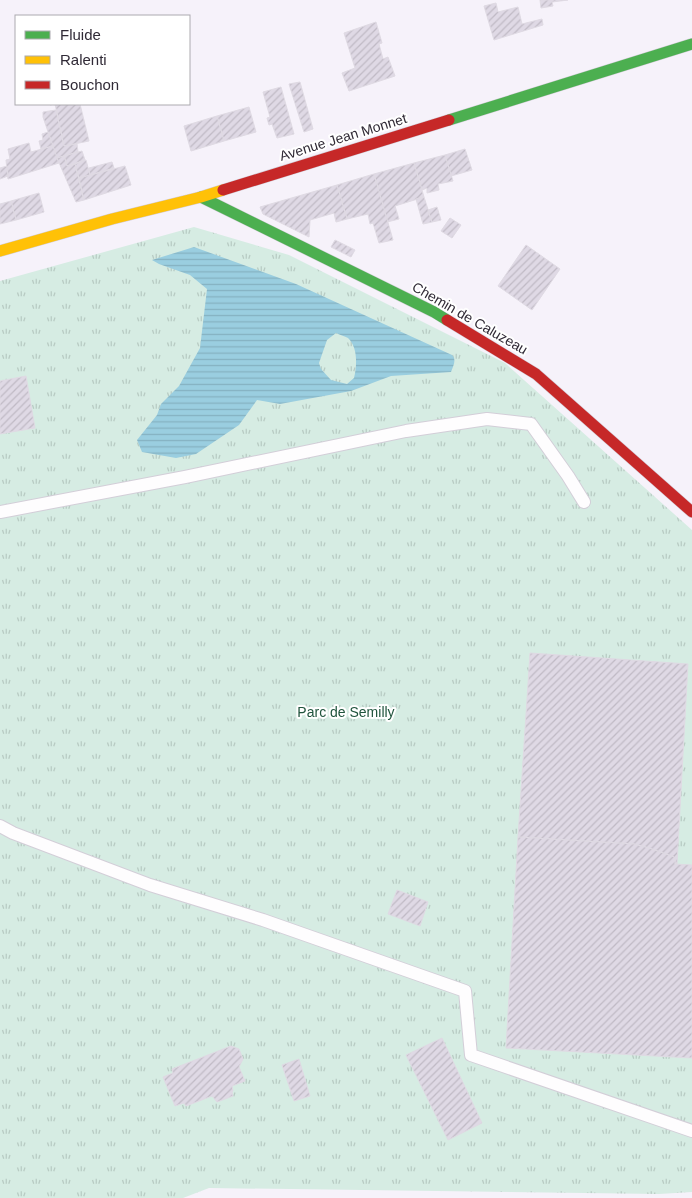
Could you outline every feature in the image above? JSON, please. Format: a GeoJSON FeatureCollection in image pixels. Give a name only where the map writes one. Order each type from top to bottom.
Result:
{"type":"FeatureCollection","features":[{"type":"Feature","properties":{"kind":"main road","name":"Avenue Jean Monnet"},"geometry":{"type":"LineString","coordinates":[[0,252],[112,219],[202,197],[692,44]]}},
{"type":"Feature","properties":{"kind":"main road","name":"Chemin de Caluzeau"},"geometry":{"type":"LineString","coordinates":[[202,197],[434,312],[536,374],[692,512]]}},
{"type":"Feature","properties":{"kind":"lane"},"geometry":{"type":"LineString","coordinates":[[0,512],[406,432],[487,419],[531,424],[584,502]]}},
{"type":"Feature","properties":{"kind":"lane"},"geometry":{"type":"LineString","coordinates":[[0,826],[13,834],[150,884],[263,920],[465,991],[471,1055],[692,1131]]}},
{"type":"Feature","properties":{"kind":"green space","name":"Parc de Semilly"},"geometry":{"type":"Polygon","coordinates":[[[194,227],[289,255],[505,363],[692,530],[692,1192],[659,1194],[209,1188],[183,1198],[0,1198],[0,281],[194,227]]]}},
{"type":"Feature","properties":{"kind":"water"},"geometry":{"type":"Polygon","coordinates":[[[194,247],[296,284],[452,355],[454,365],[451,372],[391,376],[351,391],[280,404],[257,400],[239,425],[196,454],[176,458],[142,452],[137,440],[157,415],[161,404],[179,386],[200,348],[207,289],[190,275],[152,260],[194,247]],[[336,333],[327,340],[319,363],[321,369],[331,380],[347,384],[354,378],[356,368],[354,346],[348,338],[336,333]]]}},
{"type":"Feature","properties":{"kind":"building"},"geometry":{"type":"Polygon","coordinates":[[[540,0],[568,0],[552,2],[553,6],[541,8],[540,0]]]}},
{"type":"Feature","properties":{"kind":"building"},"geometry":{"type":"Polygon","coordinates":[[[496,3],[498,12],[518,7],[522,24],[542,19],[543,25],[494,40],[484,6],[496,3]]]}},
{"type":"Feature","properties":{"kind":"building"},"geometry":{"type":"Polygon","coordinates":[[[376,22],[382,43],[379,44],[383,59],[388,57],[395,76],[349,91],[342,73],[355,68],[344,33],[376,22]]]}},
{"type":"Feature","properties":{"kind":"building"},"geometry":{"type":"Polygon","coordinates":[[[300,82],[313,129],[304,132],[289,84],[300,82]]]}},
{"type":"Feature","properties":{"kind":"building"},"geometry":{"type":"Polygon","coordinates":[[[281,87],[294,134],[277,138],[272,124],[269,125],[267,118],[270,117],[263,92],[281,87]]]}},
{"type":"Feature","properties":{"kind":"building"},"geometry":{"type":"Polygon","coordinates":[[[55,105],[80,105],[89,141],[64,146],[55,105]]]}},
{"type":"Feature","properties":{"kind":"building"},"geometry":{"type":"Polygon","coordinates":[[[249,107],[256,132],[224,141],[217,116],[249,107]]]}},
{"type":"Feature","properties":{"kind":"building"},"geometry":{"type":"Polygon","coordinates":[[[56,110],[64,146],[77,144],[78,152],[57,158],[43,117],[43,112],[56,110]]]}},
{"type":"Feature","properties":{"kind":"building"},"geometry":{"type":"Polygon","coordinates":[[[217,116],[224,141],[191,151],[184,126],[217,116]]]}},
{"type":"Feature","properties":{"kind":"building"},"geometry":{"type":"Polygon","coordinates":[[[48,132],[53,146],[41,149],[39,141],[43,140],[42,134],[48,132]]]}},
{"type":"Feature","properties":{"kind":"building"},"geometry":{"type":"Polygon","coordinates":[[[29,143],[31,152],[53,146],[59,163],[8,179],[6,160],[10,159],[8,149],[29,143]]]}},
{"type":"Feature","properties":{"kind":"building"},"geometry":{"type":"Polygon","coordinates":[[[465,149],[472,170],[451,176],[445,155],[465,149]]]}},
{"type":"Feature","properties":{"kind":"building"},"geometry":{"type":"Polygon","coordinates":[[[82,151],[85,160],[67,166],[64,156],[82,151]]]}},
{"type":"Feature","properties":{"kind":"building"},"geometry":{"type":"Polygon","coordinates":[[[445,155],[453,181],[438,184],[439,190],[427,193],[427,188],[422,190],[414,163],[445,155]]]}},
{"type":"Feature","properties":{"kind":"building"},"geometry":{"type":"Polygon","coordinates":[[[64,156],[67,166],[75,164],[84,200],[76,202],[57,158],[64,156]]]}},
{"type":"Feature","properties":{"kind":"building"},"geometry":{"type":"Polygon","coordinates":[[[86,160],[90,175],[79,178],[75,164],[86,160]]]}},
{"type":"Feature","properties":{"kind":"building"},"geometry":{"type":"Polygon","coordinates":[[[112,162],[114,168],[90,175],[89,168],[112,162]]]}},
{"type":"Feature","properties":{"kind":"building"},"geometry":{"type":"Polygon","coordinates":[[[414,163],[424,197],[395,206],[399,219],[387,222],[374,174],[414,163]]]}},
{"type":"Feature","properties":{"kind":"building"},"geometry":{"type":"Polygon","coordinates":[[[7,166],[8,176],[0,179],[0,168],[7,166]]]}},
{"type":"Feature","properties":{"kind":"building"},"geometry":{"type":"Polygon","coordinates":[[[125,166],[131,185],[84,200],[79,178],[125,166]]]}},
{"type":"Feature","properties":{"kind":"building"},"geometry":{"type":"Polygon","coordinates":[[[374,174],[393,240],[379,243],[373,223],[370,224],[368,214],[347,219],[337,185],[374,174]]]}},
{"type":"Feature","properties":{"kind":"building"},"geometry":{"type":"Polygon","coordinates":[[[337,185],[347,219],[336,222],[334,213],[310,220],[309,237],[263,214],[260,207],[337,185]]]}},
{"type":"Feature","properties":{"kind":"building"},"geometry":{"type":"Polygon","coordinates":[[[39,193],[44,212],[16,220],[11,201],[39,193]]]}},
{"type":"Feature","properties":{"kind":"building"},"geometry":{"type":"Polygon","coordinates":[[[424,197],[432,222],[423,224],[416,199],[424,197]]]}},
{"type":"Feature","properties":{"kind":"building"},"geometry":{"type":"Polygon","coordinates":[[[11,201],[16,220],[0,224],[0,204],[11,201]]]}},
{"type":"Feature","properties":{"kind":"building"},"geometry":{"type":"Polygon","coordinates":[[[437,207],[441,220],[432,222],[428,210],[437,207]]]}},
{"type":"Feature","properties":{"kind":"building"},"geometry":{"type":"Polygon","coordinates":[[[450,218],[461,225],[452,238],[441,231],[450,218]]]}},
{"type":"Feature","properties":{"kind":"building"},"geometry":{"type":"Polygon","coordinates":[[[335,240],[355,250],[351,257],[331,247],[335,240]]]}},
{"type":"Feature","properties":{"kind":"building"},"geometry":{"type":"Polygon","coordinates":[[[526,245],[560,269],[532,310],[498,286],[526,245]]]}},
{"type":"Feature","properties":{"kind":"building"},"geometry":{"type":"Polygon","coordinates":[[[26,376],[35,428],[0,434],[0,381],[26,376]]]}},
{"type":"Feature","properties":{"kind":"building"},"geometry":{"type":"Polygon","coordinates":[[[530,653],[688,664],[677,864],[675,864],[674,857],[634,844],[518,837],[530,653]]]}},
{"type":"Feature","properties":{"kind":"building"},"geometry":{"type":"Polygon","coordinates":[[[518,837],[634,844],[674,857],[675,864],[692,865],[692,1058],[506,1048],[518,837]]]}},
{"type":"Feature","properties":{"kind":"building"},"geometry":{"type":"Polygon","coordinates":[[[397,890],[428,902],[420,926],[388,914],[397,890]]]}},
{"type":"Feature","properties":{"kind":"building"},"geometry":{"type":"Polygon","coordinates":[[[442,1038],[482,1123],[448,1140],[406,1055],[442,1038]]]}},
{"type":"Feature","properties":{"kind":"building"},"geometry":{"type":"Polygon","coordinates":[[[231,1046],[239,1049],[243,1059],[239,1067],[245,1081],[232,1086],[233,1096],[217,1102],[212,1096],[186,1106],[184,1103],[175,1106],[163,1077],[173,1073],[172,1069],[231,1046]]]}},
{"type":"Feature","properties":{"kind":"building"},"geometry":{"type":"Polygon","coordinates":[[[299,1059],[310,1096],[294,1101],[282,1065],[299,1059]]]}},
{"type":"Feature","properties":{"kind":"traffic: fast"},"geometry":{"type":"LineString","coordinates":[[449,120],[692,44]]}},
{"type":"Feature","properties":{"kind":"traffic: fast"},"geometry":{"type":"LineString","coordinates":[[201,197],[447,320]]}},
{"type":"Feature","properties":{"kind":"traffic: slow"},"geometry":{"type":"LineString","coordinates":[[0,251],[223,190]]}},
{"type":"Feature","properties":{"kind":"traffic: jam"},"geometry":{"type":"LineString","coordinates":[[223,190],[449,120]]}},
{"type":"Feature","properties":{"kind":"traffic: jam"},"geometry":{"type":"LineString","coordinates":[[447,320],[536,374],[692,512]]}}]}
